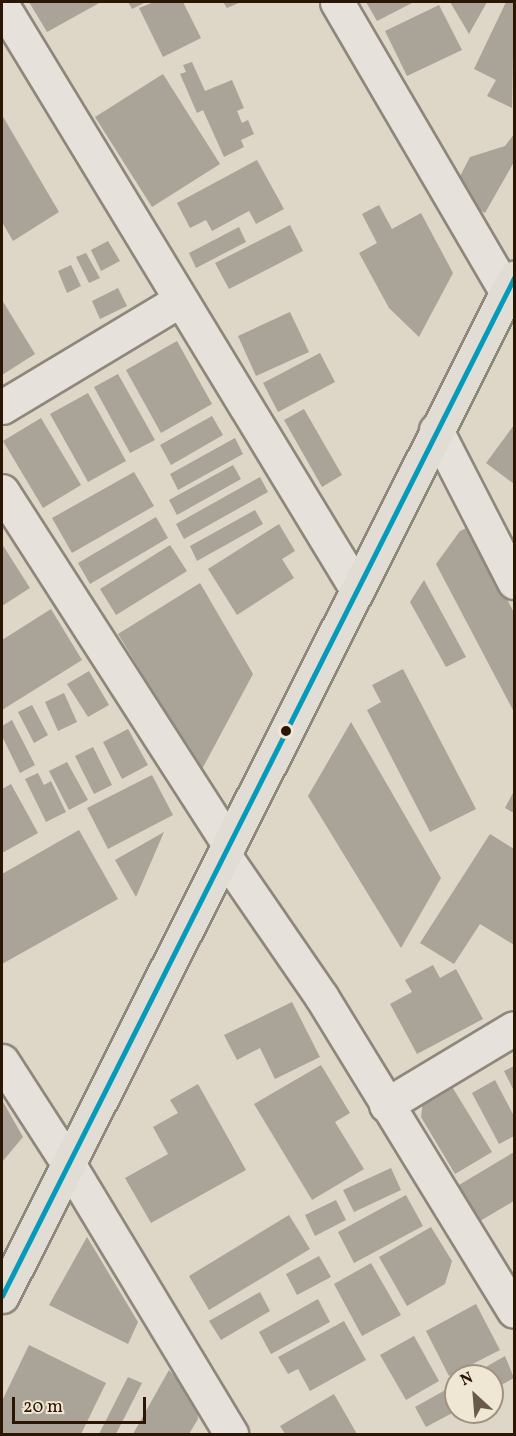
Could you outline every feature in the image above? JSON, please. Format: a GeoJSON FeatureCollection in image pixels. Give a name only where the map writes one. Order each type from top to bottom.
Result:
{"type":"FeatureCollection","features":[{"type":"Feature","properties":{"kind":"main road"},"geometry":{"type":"LineString","coordinates":[[2,1296],[436,430],[512,290]]}},
{"type":"Feature","properties":{"kind":"street"},"geometry":{"type":"LineString","coordinates":[[337,2],[512,290]]}},
{"type":"Feature","properties":{"kind":"street"},"geometry":{"type":"LineString","coordinates":[[2,5],[356,588]]}},
{"type":"Feature","properties":{"kind":"street"},"geometry":{"type":"LineString","coordinates":[[2,408],[180,300]]}},
{"type":"Feature","properties":{"kind":"street"},"geometry":{"type":"LineString","coordinates":[[436,430],[514,582]]}},
{"type":"Feature","properties":{"kind":"street"},"geometry":{"type":"LineString","coordinates":[[2,491],[321,996],[514,1311]]}},
{"type":"Feature","properties":{"kind":"street"},"geometry":{"type":"LineString","coordinates":[[386,1105],[514,1028]]}},
{"type":"Feature","properties":{"kind":"street"},"geometry":{"type":"LineString","coordinates":[[2,1061],[69,1165],[228,1433]]}},
{"type":"Feature","properties":{"kind":"building"},"geometry":{"type":"Polygon","coordinates":[[[29,2],[101,2],[47,32],[29,2]]]}},
{"type":"Feature","properties":{"kind":"building"},"geometry":{"type":"Polygon","coordinates":[[[128,2],[146,2],[132,9],[128,2]]]}},
{"type":"Feature","properties":{"kind":"building"},"geometry":{"type":"Polygon","coordinates":[[[154,2],[183,2],[201,38],[163,57],[139,8],[154,2]]]}},
{"type":"Feature","properties":{"kind":"building"},"geometry":{"type":"Polygon","coordinates":[[[223,2],[241,2],[227,8],[223,2]]]}},
{"type":"Feature","properties":{"kind":"building"},"geometry":{"type":"Polygon","coordinates":[[[366,2],[414,2],[377,21],[366,2]]]}},
{"type":"Feature","properties":{"kind":"building"},"geometry":{"type":"Polygon","coordinates":[[[450,2],[487,2],[469,34],[450,2]]]}},
{"type":"Feature","properties":{"kind":"building"},"geometry":{"type":"Polygon","coordinates":[[[506,2],[514,2],[512,108],[487,96],[496,80],[474,69],[506,2]]]}},
{"type":"Feature","properties":{"kind":"building"},"geometry":{"type":"Polygon","coordinates":[[[439,5],[462,50],[407,76],[385,31],[439,5]]]}},
{"type":"Feature","properties":{"kind":"building"},"geometry":{"type":"Polygon","coordinates":[[[192,62],[205,91],[232,80],[244,108],[237,111],[242,123],[248,120],[254,134],[241,140],[244,147],[224,157],[203,110],[197,113],[180,74],[186,72],[183,65],[192,62]]]}},
{"type":"Feature","properties":{"kind":"building"},"geometry":{"type":"Polygon","coordinates":[[[163,74],[220,164],[152,207],[95,117],[163,74]]]}},
{"type":"Feature","properties":{"kind":"building"},"geometry":{"type":"Polygon","coordinates":[[[2,115],[59,212],[13,241],[2,222],[2,115]]]}},
{"type":"Feature","properties":{"kind":"building"},"geometry":{"type":"Polygon","coordinates":[[[514,134],[514,162],[485,213],[472,206],[458,180],[470,157],[505,146],[514,134]]]}},
{"type":"Feature","properties":{"kind":"building"},"geometry":{"type":"Polygon","coordinates":[[[257,160],[284,209],[256,224],[249,211],[212,231],[206,220],[190,228],[177,203],[257,160]]]}},
{"type":"Feature","properties":{"kind":"building"},"geometry":{"type":"Polygon","coordinates":[[[379,205],[392,229],[421,213],[453,273],[419,337],[389,308],[359,253],[377,243],[362,214],[379,205]]]}},
{"type":"Feature","properties":{"kind":"building"},"geometry":{"type":"Polygon","coordinates":[[[290,225],[303,251],[229,289],[215,263],[290,225]]]}},
{"type":"Feature","properties":{"kind":"building"},"geometry":{"type":"Polygon","coordinates":[[[239,227],[246,242],[196,268],[189,253],[239,227]]]}},
{"type":"Feature","properties":{"kind":"building"},"geometry":{"type":"Polygon","coordinates":[[[108,241],[120,261],[101,271],[91,250],[108,241]]]}},
{"type":"Feature","properties":{"kind":"building"},"geometry":{"type":"Polygon","coordinates":[[[86,253],[100,278],[89,283],[76,257],[86,253]]]}},
{"type":"Feature","properties":{"kind":"building"},"geometry":{"type":"Polygon","coordinates":[[[71,265],[81,286],[67,293],[58,271],[71,265]]]}},
{"type":"Feature","properties":{"kind":"building"},"geometry":{"type":"Polygon","coordinates":[[[118,288],[127,306],[100,319],[92,301],[118,288]]]}},
{"type":"Feature","properties":{"kind":"building"},"geometry":{"type":"Polygon","coordinates":[[[2,300],[35,354],[2,375],[2,300]]]}},
{"type":"Feature","properties":{"kind":"building"},"geometry":{"type":"Polygon","coordinates":[[[290,312],[309,352],[256,376],[238,336],[290,312]]]}},
{"type":"Feature","properties":{"kind":"building"},"geometry":{"type":"Polygon","coordinates":[[[177,341],[212,404],[161,433],[126,370],[177,341]]]}},
{"type":"Feature","properties":{"kind":"building"},"geometry":{"type":"Polygon","coordinates":[[[320,353],[335,382],[278,412],[263,383],[320,353]]]}},
{"type":"Feature","properties":{"kind":"building"},"geometry":{"type":"Polygon","coordinates":[[[118,374],[155,440],[130,453],[94,387],[118,374]]]}},
{"type":"Feature","properties":{"kind":"building"},"geometry":{"type":"Polygon","coordinates":[[[88,393],[126,461],[88,482],[50,414],[88,393]]]}},
{"type":"Feature","properties":{"kind":"building"},"geometry":{"type":"Polygon","coordinates":[[[304,409],[342,475],[322,487],[284,420],[304,409]]]}},
{"type":"Feature","properties":{"kind":"building"},"geometry":{"type":"Polygon","coordinates":[[[212,416],[223,435],[171,465],[160,445],[212,416]]]}},
{"type":"Feature","properties":{"kind":"building"},"geometry":{"type":"Polygon","coordinates":[[[41,418],[81,485],[43,508],[3,441],[41,418]]]}},
{"type":"Feature","properties":{"kind":"building"},"geometry":{"type":"Polygon","coordinates":[[[514,425],[514,484],[486,463],[514,425]]]}},
{"type":"Feature","properties":{"kind":"building"},"geometry":{"type":"Polygon","coordinates":[[[235,438],[243,454],[178,490],[170,474],[235,438]]]}},
{"type":"Feature","properties":{"kind":"building"},"geometry":{"type":"Polygon","coordinates":[[[233,465],[241,479],[177,515],[169,500],[233,465]]]}},
{"type":"Feature","properties":{"kind":"building"},"geometry":{"type":"Polygon","coordinates":[[[134,472],[154,506],[72,553],[52,518],[134,472]]]}},
{"type":"Feature","properties":{"kind":"building"},"geometry":{"type":"Polygon","coordinates":[[[260,477],[268,492],[184,539],[176,524],[260,477]]]}},
{"type":"Feature","properties":{"kind":"building"},"geometry":{"type":"Polygon","coordinates":[[[255,510],[263,524],[197,561],[190,546],[255,510]]]}},
{"type":"Feature","properties":{"kind":"building"},"geometry":{"type":"Polygon","coordinates":[[[156,517],[168,538],[90,584],[78,563],[156,517]]]}},
{"type":"Feature","properties":{"kind":"building"},"geometry":{"type":"Polygon","coordinates":[[[279,524],[295,551],[282,559],[294,578],[237,615],[208,569],[279,524]]]}},
{"type":"Feature","properties":{"kind":"building"},"geometry":{"type":"Polygon","coordinates":[[[471,526],[514,613],[514,712],[436,564],[460,531],[471,526]]]}},
{"type":"Feature","properties":{"kind":"building"},"geometry":{"type":"Polygon","coordinates":[[[2,544],[30,588],[2,606],[2,544]]]}},
{"type":"Feature","properties":{"kind":"building"},"geometry":{"type":"Polygon","coordinates":[[[170,545],[187,571],[116,615],[100,589],[170,545]]]}},
{"type":"Feature","properties":{"kind":"building"},"geometry":{"type":"Polygon","coordinates":[[[424,580],[466,657],[446,667],[410,602],[424,580]]]}},
{"type":"Feature","properties":{"kind":"building"},"geometry":{"type":"Polygon","coordinates":[[[200,583],[253,674],[201,771],[118,634],[200,583]]]}},
{"type":"Feature","properties":{"kind":"building"},"geometry":{"type":"Polygon","coordinates":[[[51,609],[82,660],[2,710],[2,640],[51,609]]]}},
{"type":"Feature","properties":{"kind":"building"},"geometry":{"type":"Polygon","coordinates":[[[403,669],[476,809],[430,832],[367,710],[381,702],[372,685],[403,669]]]}},
{"type":"Feature","properties":{"kind":"building"},"geometry":{"type":"Polygon","coordinates":[[[89,671],[109,705],[88,717],[67,684],[89,671]]]}},
{"type":"Feature","properties":{"kind":"building"},"geometry":{"type":"Polygon","coordinates":[[[64,693],[77,722],[58,731],[45,702],[64,693]]]}},
{"type":"Feature","properties":{"kind":"building"},"geometry":{"type":"Polygon","coordinates":[[[32,705],[48,735],[34,743],[18,712],[32,705]]]}},
{"type":"Feature","properties":{"kind":"building"},"geometry":{"type":"Polygon","coordinates":[[[12,720],[35,765],[20,773],[2,736],[2,726],[12,720]]]}},
{"type":"Feature","properties":{"kind":"building"},"geometry":{"type":"Polygon","coordinates":[[[351,722],[441,878],[401,948],[308,796],[351,722]]]}},
{"type":"Feature","properties":{"kind":"building"},"geometry":{"type":"Polygon","coordinates":[[[128,729],[148,765],[122,779],[103,742],[128,729]]]}},
{"type":"Feature","properties":{"kind":"building"},"geometry":{"type":"Polygon","coordinates":[[[93,747],[112,785],[94,794],[75,756],[93,747]]]}},
{"type":"Feature","properties":{"kind":"building"},"geometry":{"type":"Polygon","coordinates":[[[67,762],[88,800],[69,810],[49,771],[67,762]]]}},
{"type":"Feature","properties":{"kind":"building"},"geometry":{"type":"Polygon","coordinates":[[[38,773],[44,785],[51,781],[66,812],[46,822],[25,779],[38,773]]]}},
{"type":"Feature","properties":{"kind":"building"},"geometry":{"type":"Polygon","coordinates":[[[152,775],[173,815],[108,849],[87,808],[152,775]]]}},
{"type":"Feature","properties":{"kind":"building"},"geometry":{"type":"Polygon","coordinates":[[[11,784],[38,833],[2,853],[2,789],[11,784]]]}},
{"type":"Feature","properties":{"kind":"building"},"geometry":{"type":"Polygon","coordinates":[[[514,791],[514,813],[505,808],[514,791]]]}},
{"type":"Feature","properties":{"kind":"building"},"geometry":{"type":"Polygon","coordinates":[[[79,830],[118,899],[2,964],[2,874],[79,830]]]}},
{"type":"Feature","properties":{"kind":"building"},"geometry":{"type":"Polygon","coordinates":[[[164,832],[136,897],[115,860],[164,832]]]}},
{"type":"Feature","properties":{"kind":"building"},"geometry":{"type":"Polygon","coordinates":[[[490,834],[514,849],[514,945],[480,924],[454,964],[420,943],[490,834]]]}},
{"type":"Feature","properties":{"kind":"building"},"geometry":{"type":"Polygon","coordinates":[[[433,965],[440,978],[456,969],[483,1019],[417,1054],[390,1004],[412,992],[405,980],[433,965]]]}},
{"type":"Feature","properties":{"kind":"building"},"geometry":{"type":"Polygon","coordinates":[[[292,1002],[320,1057],[275,1079],[260,1048],[237,1060],[224,1035],[292,1002]]]}},
{"type":"Feature","properties":{"kind":"building"},"geometry":{"type":"Polygon","coordinates":[[[321,1065],[350,1113],[335,1122],[364,1169],[312,1200],[254,1104],[321,1065]]]}},
{"type":"Feature","properties":{"kind":"building"},"geometry":{"type":"Polygon","coordinates":[[[514,1066],[514,1091],[504,1071],[514,1066]]]}},
{"type":"Feature","properties":{"kind":"building"},"geometry":{"type":"Polygon","coordinates":[[[495,1080],[514,1116],[514,1136],[499,1144],[472,1093],[495,1080]]]}},
{"type":"Feature","properties":{"kind":"building"},"geometry":{"type":"Polygon","coordinates":[[[198,1084],[246,1170],[151,1223],[125,1178],[168,1154],[153,1127],[178,1113],[170,1100],[198,1084]]]}},
{"type":"Feature","properties":{"kind":"building"},"geometry":{"type":"Polygon","coordinates":[[[451,1085],[492,1152],[455,1174],[421,1117],[423,1101],[451,1085]]]}},
{"type":"Feature","properties":{"kind":"building"},"geometry":{"type":"Polygon","coordinates":[[[2,1100],[23,1137],[2,1162],[2,1100]]]}},
{"type":"Feature","properties":{"kind":"building"},"geometry":{"type":"Polygon","coordinates":[[[514,1152],[514,1201],[480,1221],[459,1185],[514,1152]]]}},
{"type":"Feature","properties":{"kind":"building"},"geometry":{"type":"Polygon","coordinates":[[[391,1168],[401,1190],[354,1212],[343,1190],[391,1168]]]}},
{"type":"Feature","properties":{"kind":"building"},"geometry":{"type":"Polygon","coordinates":[[[406,1195],[423,1226],[354,1263],[338,1232],[406,1195]]]}},
{"type":"Feature","properties":{"kind":"building"},"geometry":{"type":"Polygon","coordinates":[[[336,1200],[346,1220],[315,1236],[305,1215],[336,1200]]]}},
{"type":"Feature","properties":{"kind":"building"},"geometry":{"type":"Polygon","coordinates":[[[289,1215],[310,1249],[209,1310],[189,1276],[289,1215]]]}},
{"type":"Feature","properties":{"kind":"building"},"geometry":{"type":"Polygon","coordinates":[[[431,1227],[452,1261],[445,1284],[407,1306],[379,1257],[431,1227]]]}},
{"type":"Feature","properties":{"kind":"building"},"geometry":{"type":"Polygon","coordinates":[[[87,1237],[138,1322],[128,1344],[49,1305],[87,1237]]]}},
{"type":"Feature","properties":{"kind":"building"},"geometry":{"type":"Polygon","coordinates":[[[319,1256],[331,1277],[297,1295],[286,1274],[319,1256]]]}},
{"type":"Feature","properties":{"kind":"building"},"geometry":{"type":"Polygon","coordinates":[[[371,1263],[401,1315],[362,1336],[334,1284],[371,1263]]]}},
{"type":"Feature","properties":{"kind":"building"},"geometry":{"type":"Polygon","coordinates":[[[260,1292],[270,1311],[221,1340],[209,1321],[260,1292]]]}},
{"type":"Feature","properties":{"kind":"building"},"geometry":{"type":"Polygon","coordinates":[[[318,1299],[330,1322],[271,1354],[259,1332],[318,1299]]]}},
{"type":"Feature","properties":{"kind":"building"},"geometry":{"type":"Polygon","coordinates":[[[476,1304],[500,1350],[473,1364],[444,1364],[444,1366],[426,1331],[476,1304]]]}},
{"type":"Feature","properties":{"kind":"building"},"geometry":{"type":"Polygon","coordinates":[[[344,1321],[366,1360],[310,1391],[298,1369],[288,1374],[278,1357],[344,1321]]]}},
{"type":"Feature","properties":{"kind":"building"},"geometry":{"type":"Polygon","coordinates":[[[414,1336],[439,1381],[406,1400],[380,1355],[414,1336]]]}},
{"type":"Feature","properties":{"kind":"building"},"geometry":{"type":"Polygon","coordinates":[[[29,1345],[106,1383],[81,1434],[2,1434],[2,1401],[29,1345]]]}},
{"type":"Feature","properties":{"kind":"building"},"geometry":{"type":"Polygon","coordinates":[[[505,1356],[514,1378],[504,1383],[504,1364],[491,1364],[505,1356]]]}},
{"type":"Feature","properties":{"kind":"building"},"geometry":{"type":"Polygon","coordinates":[[[169,1370],[196,1401],[198,1419],[189,1434],[133,1434],[169,1370]]]}},
{"type":"Feature","properties":{"kind":"building"},"geometry":{"type":"Polygon","coordinates":[[[128,1377],[142,1383],[116,1434],[99,1434],[128,1377]]]}},
{"type":"Feature","properties":{"kind":"building"},"geometry":{"type":"Polygon","coordinates":[[[444,1391],[444,1417],[426,1427],[415,1407],[444,1391]]]}},
{"type":"Feature","properties":{"kind":"building"},"geometry":{"type":"Polygon","coordinates":[[[334,1394],[357,1434],[285,1434],[280,1426],[334,1394]]]}},
{"type":"Feature","properties":{"kind":"transit line"},"geometry":{"type":"LineString","coordinates":[[2,1296],[514,278]]}}]}
